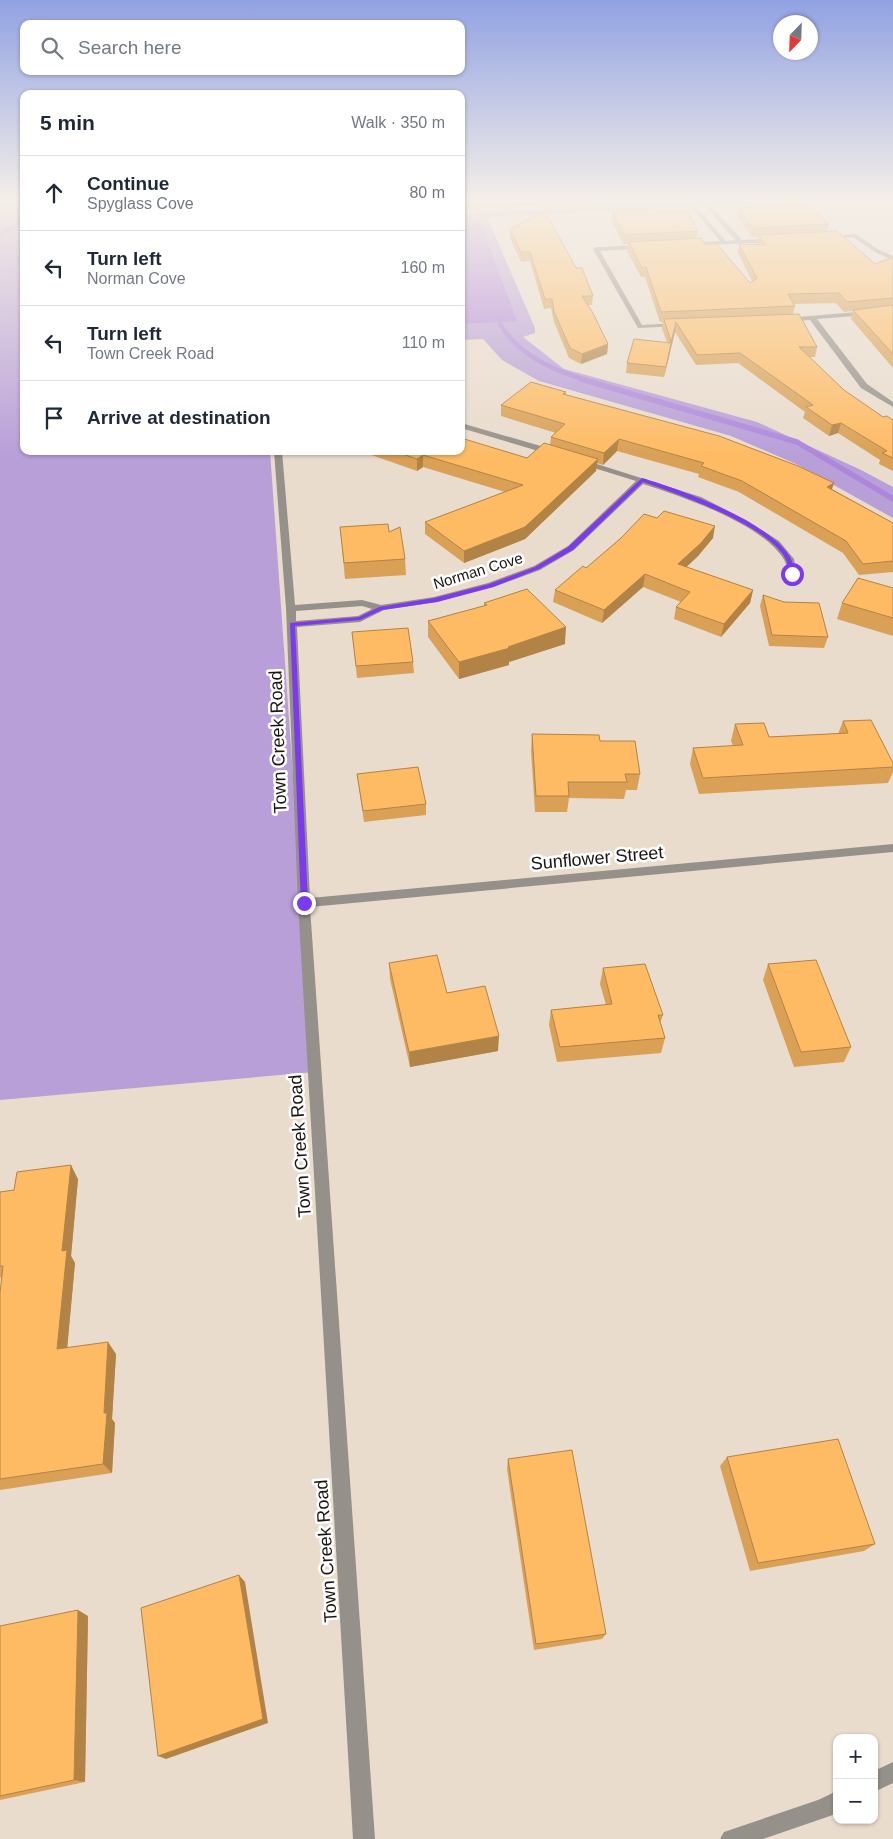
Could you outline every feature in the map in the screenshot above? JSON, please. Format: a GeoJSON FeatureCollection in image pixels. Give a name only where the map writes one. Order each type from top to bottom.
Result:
{"type":"FeatureCollection","features":[{"type":"Feature","properties":{"kind":"street"},"geometry":{"type":"LineString","coordinates":[[616,285],[640,327],[688,325]]}},
{"type":"Feature","properties":{"kind":"street"},"geometry":{"type":"LineString","coordinates":[[774,321],[893,311]]}},
{"type":"Feature","properties":{"kind":"street"},"geometry":{"type":"LineString","coordinates":[[813,319],[864,386],[893,405]]}},
{"type":"Feature","properties":{"kind":"street"},"geometry":{"type":"LineString","coordinates":[[465,426],[566,457]]}},
{"type":"Feature","properties":{"kind":"street","name":"Town Creek Road"},"geometry":{"type":"LineString","coordinates":[[278,455],[292,608],[304,903],[364,1839]]}},
{"type":"Feature","properties":{"kind":"street"},"geometry":{"type":"LineString","coordinates":[[575,460],[698,499],[745,523],[776,543],[789,559],[792,574]]}},
{"type":"Feature","properties":{"kind":"street","name":"Norman Cove"},"geometry":{"type":"LineString","coordinates":[[292,624],[360,618],[381,608],[434,600],[491,585],[537,568],[570,548],[642,480]]}},
{"type":"Feature","properties":{"kind":"street","name":"Norman Cove"},"geometry":{"type":"LineString","coordinates":[[292,608],[362,603],[381,608]]}},
{"type":"Feature","properties":{"kind":"street","name":"Sunflower Street"},"geometry":{"type":"LineString","coordinates":[[304,903],[893,848]]}},
{"type":"Feature","properties":{"kind":"street"},"geometry":{"type":"LineString","coordinates":[[878,1780],[893,1772]]}},
{"type":"Feature","properties":{"kind":"street"},"geometry":{"type":"LineString","coordinates":[[731,1839],[833,1804]]}},
{"type":"Feature","properties":{"kind":"shaded area"},"geometry":{"type":"Polygon","coordinates":[[[0,285],[20,285],[20,455],[270,455],[314,1072],[0,1100],[0,285]]]}},
{"type":"Feature","properties":{"kind":"shaded area"},"geometry":{"type":"Polygon","coordinates":[[[465,285],[516,285],[535,328],[535,333],[523,337],[564,369],[757,422],[861,470],[893,487],[893,518],[796,464],[731,436],[539,381],[502,360],[483,339],[465,340],[465,285]]]}},
{"type":"Feature","properties":{"kind":"shaded area"},"geometry":{"type":"Polygon","coordinates":[[[465,285],[504,285],[517,321],[465,324],[465,285]]]}},
{"type":"Feature","properties":{"kind":"building"},"geometry":{"type":"Polygon","coordinates":[[[540,285],[589,285],[593,296],[582,296],[593,313],[608,344],[582,354],[570,348],[554,312],[552,299],[545,299],[540,285]]]}},
{"type":"Feature","properties":{"kind":"building"},"geometry":{"type":"Polygon","coordinates":[[[652,285],[893,285],[893,298],[847,302],[839,293],[788,294],[795,306],[661,312],[652,285]]]}},
{"type":"Feature","properties":{"kind":"building"},"geometry":{"type":"Polygon","coordinates":[[[893,305],[893,354],[853,310],[893,305]]]}},
{"type":"Feature","properties":{"kind":"building"},"geometry":{"type":"Polygon","coordinates":[[[799,314],[817,347],[799,347],[844,390],[883,417],[887,416],[893,420],[893,458],[882,453],[887,451],[841,423],[832,425],[806,407],[813,405],[740,353],[697,355],[676,322],[671,342],[664,319],[799,314]]]}},
{"type":"Feature","properties":{"kind":"building"},"geometry":{"type":"Polygon","coordinates":[[[634,339],[671,343],[666,367],[627,363],[634,339]]]}},
{"type":"Feature","properties":{"kind":"building"},"geometry":{"type":"Polygon","coordinates":[[[531,382],[566,392],[563,394],[719,436],[798,466],[834,483],[827,487],[893,523],[893,561],[863,564],[846,541],[742,481],[701,466],[704,463],[619,439],[604,453],[551,437],[565,424],[501,405],[531,382]]]}},
{"type":"Feature","properties":{"kind":"building"},"geometry":{"type":"Polygon","coordinates":[[[465,439],[527,458],[544,443],[598,459],[525,527],[464,551],[425,522],[523,485],[423,455],[465,455],[465,439]]]}},
{"type":"Feature","properties":{"kind":"building"},"geometry":{"type":"Polygon","coordinates":[[[406,455],[423,455],[417,459],[406,455]]]}},
{"type":"Feature","properties":{"kind":"building"},"geometry":{"type":"Polygon","coordinates":[[[664,511],[715,526],[701,543],[678,564],[753,590],[724,624],[676,607],[690,592],[645,574],[604,610],[555,590],[583,566],[586,568],[621,538],[644,514],[657,518],[664,511]]]}},
{"type":"Feature","properties":{"kind":"building"},"geometry":{"type":"Polygon","coordinates":[[[388,524],[389,532],[400,527],[405,559],[344,563],[340,527],[388,524]]]}},
{"type":"Feature","properties":{"kind":"building"},"geometry":{"type":"Polygon","coordinates":[[[858,578],[893,588],[893,618],[842,603],[858,578]]]}},
{"type":"Feature","properties":{"kind":"building"},"geometry":{"type":"Polygon","coordinates":[[[527,589],[566,627],[508,647],[510,648],[459,662],[428,621],[487,605],[484,603],[527,589]]]}},
{"type":"Feature","properties":{"kind":"building"},"geometry":{"type":"Polygon","coordinates":[[[763,595],[784,602],[819,603],[828,637],[772,635],[763,595]]]}},
{"type":"Feature","properties":{"kind":"building"},"geometry":{"type":"Polygon","coordinates":[[[408,628],[413,662],[356,666],[352,632],[408,628]]]}},
{"type":"Feature","properties":{"kind":"building"},"geometry":{"type":"Polygon","coordinates":[[[871,720],[893,763],[893,767],[703,778],[693,748],[743,745],[735,724],[764,723],[769,737],[848,733],[843,721],[871,720]]]}},
{"type":"Feature","properties":{"kind":"building"},"geometry":{"type":"Polygon","coordinates":[[[532,734],[599,735],[600,741],[635,741],[640,774],[625,774],[627,782],[568,782],[569,796],[536,796],[532,734]]]}},
{"type":"Feature","properties":{"kind":"building"},"geometry":{"type":"Polygon","coordinates":[[[418,767],[426,804],[363,811],[357,774],[418,767]]]}},
{"type":"Feature","properties":{"kind":"building"},"geometry":{"type":"Polygon","coordinates":[[[437,955],[447,993],[485,986],[499,1036],[409,1052],[389,963],[437,955]]]}},
{"type":"Feature","properties":{"kind":"building"},"geometry":{"type":"Polygon","coordinates":[[[816,960],[851,1047],[801,1052],[768,964],[816,960]]]}},
{"type":"Feature","properties":{"kind":"building"},"geometry":{"type":"Polygon","coordinates":[[[645,964],[663,1015],[658,1015],[665,1038],[560,1047],[551,1010],[612,1004],[603,968],[645,964]]]}},
{"type":"Feature","properties":{"kind":"building"},"geometry":{"type":"Polygon","coordinates":[[[71,1165],[62,1251],[67,1250],[57,1349],[108,1342],[104,1413],[107,1413],[103,1464],[0,1479],[0,1293],[3,1266],[0,1266],[0,1192],[14,1190],[17,1172],[71,1165]]]}},
{"type":"Feature","properties":{"kind":"building"},"geometry":{"type":"Polygon","coordinates":[[[838,1439],[875,1544],[758,1563],[727,1457],[838,1439]]]}},
{"type":"Feature","properties":{"kind":"building"},"geometry":{"type":"Polygon","coordinates":[[[572,1450],[606,1634],[536,1644],[508,1459],[572,1450]]]}},
{"type":"Feature","properties":{"kind":"building"},"geometry":{"type":"Polygon","coordinates":[[[239,1575],[263,1719],[158,1756],[141,1608],[239,1575]]]}},
{"type":"Feature","properties":{"kind":"building"},"geometry":{"type":"Polygon","coordinates":[[[78,1610],[74,1780],[0,1796],[0,1626],[78,1610]]]}},
{"type":"Feature","properties":{"kind":"waterway"},"geometry":{"type":"LineString","coordinates":[[494,311],[500,325],[519,347],[544,364],[586,380]]}},
{"type":"Feature","properties":{"kind":"waterway"},"geometry":{"type":"LineString","coordinates":[[581,379],[797,442],[893,499]]}},
{"type":"Feature","properties":{"kind":"route"},"geometry":{"type":"LineString","coordinates":[[304,903],[292,624],[360,618],[381,608],[434,600],[491,585],[537,568],[570,548],[642,480],[698,499],[745,523],[776,543],[789,559],[792,574]]}}]}
